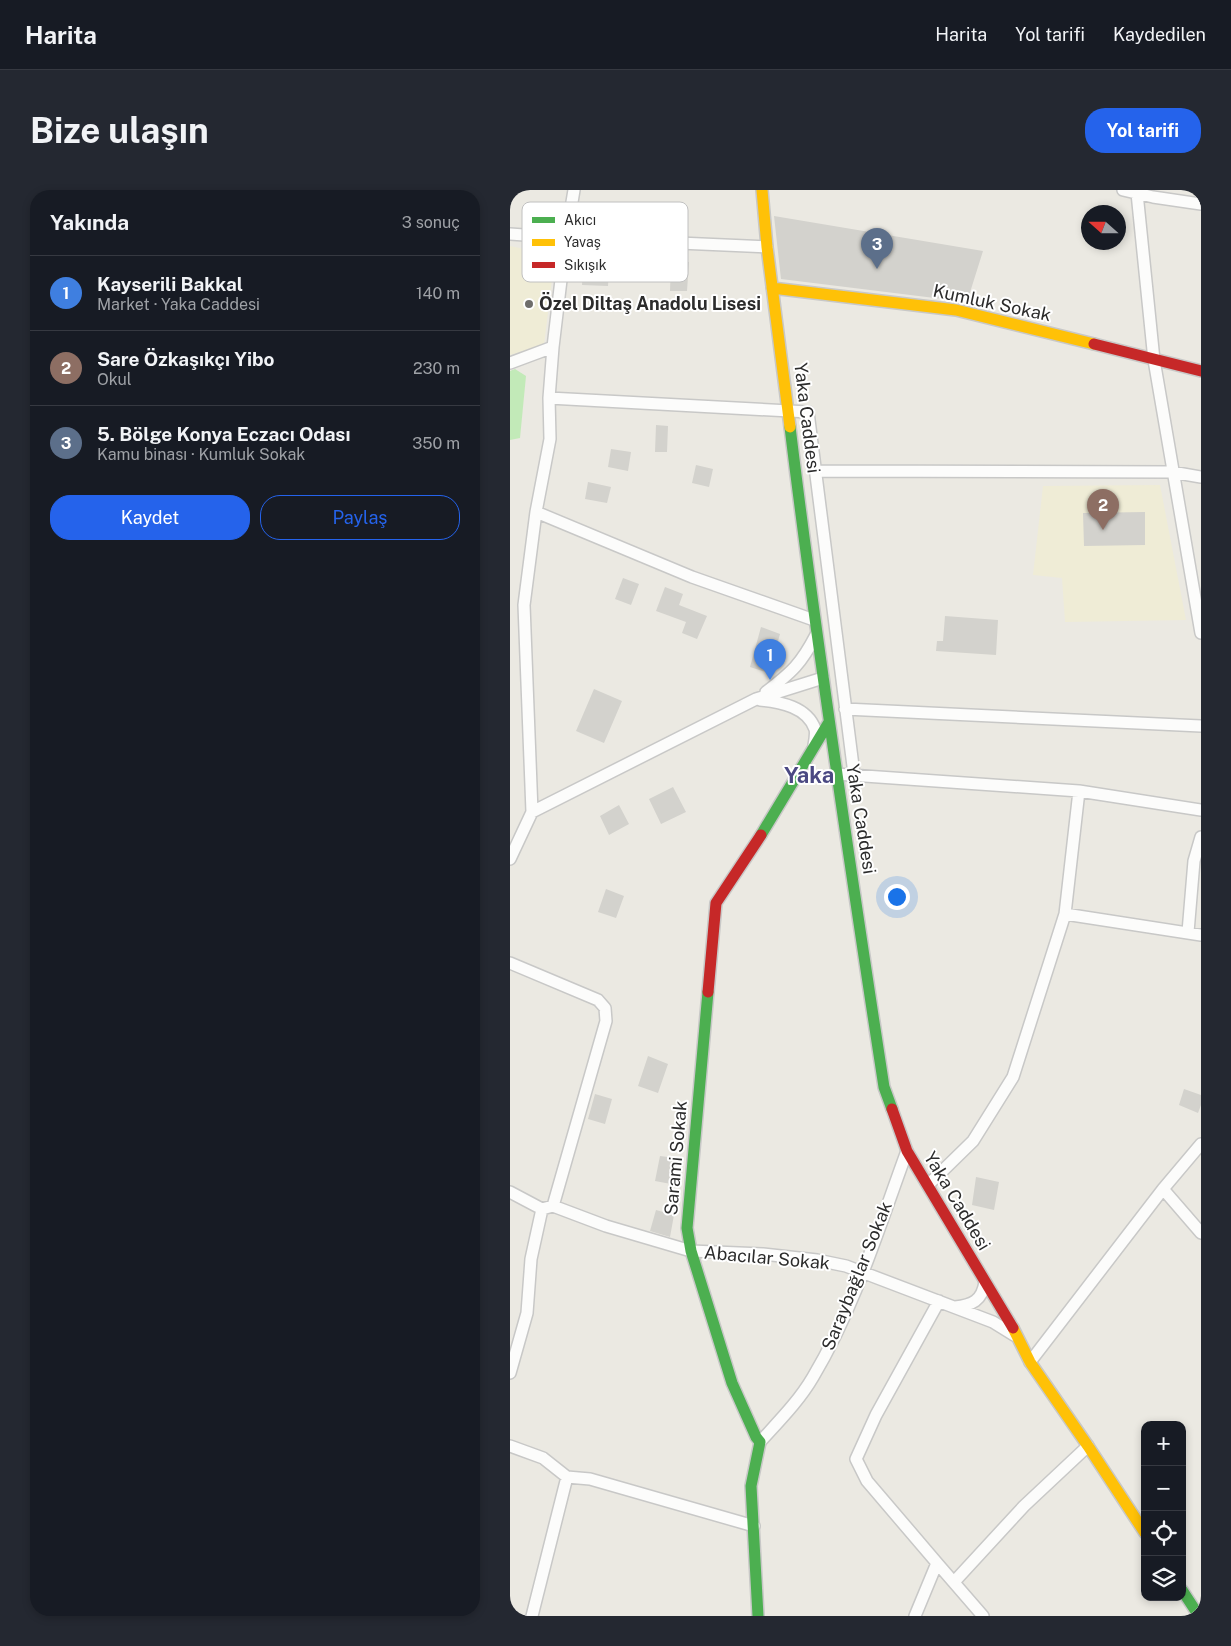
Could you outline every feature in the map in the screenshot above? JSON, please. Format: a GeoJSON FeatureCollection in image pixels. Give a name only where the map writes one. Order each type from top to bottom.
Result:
{"type":"FeatureCollection","features":[{"type":"Feature","properties":{"kind":"street","name":"Yaka Caddesi"},"geometry":{"type":"LineString","coordinates":[[762,190],[767,247],[816,635],[884,1087],[907,1151],[1019,1339],[1030,1362],[1141,1527]]}},
{"type":"Feature","properties":{"kind":"street"},"geometry":{"type":"LineString","coordinates":[[1123,190],[1152,197],[1201,204]]}},
{"type":"Feature","properties":{"kind":"street"},"geometry":{"type":"LineString","coordinates":[[1137,193],[1154,360],[1201,633]]}},
{"type":"Feature","properties":{"kind":"street"},"geometry":{"type":"LineString","coordinates":[[688,243],[767,247]]}},
{"type":"Feature","properties":{"kind":"street"},"geometry":{"type":"LineString","coordinates":[[510,859],[532,812],[524,605],[536,512],[550,439],[549,398],[561,282]]}},
{"type":"Feature","properties":{"kind":"street","name":"Kumluk Sokak"},"geometry":{"type":"LineString","coordinates":[[772,288],[956,310],[1201,371]]}},
{"type":"Feature","properties":{"kind":"street"},"geometry":{"type":"LineString","coordinates":[[510,363],[553,347]]}},
{"type":"Feature","properties":{"kind":"street"},"geometry":{"type":"LineString","coordinates":[[549,398],[808,412],[854,774]]}},
{"type":"Feature","properties":{"kind":"street"},"geometry":{"type":"LineString","coordinates":[[816,471],[1172,472],[1201,477]]}},
{"type":"Feature","properties":{"kind":"street"},"geometry":{"type":"LineString","coordinates":[[536,512],[692,577],[814,620]]}},
{"type":"Feature","properties":{"kind":"street"},"geometry":{"type":"LineString","coordinates":[[756,699],[797,667],[816,635]]}},
{"type":"Feature","properties":{"kind":"street"},"geometry":{"type":"LineString","coordinates":[[532,812],[756,699],[823,678]]}},
{"type":"Feature","properties":{"kind":"street"},"geometry":{"type":"LineString","coordinates":[[756,699],[777,701],[793,707],[807,716],[815,730],[814,749]]}},
{"type":"Feature","properties":{"kind":"street"},"geometry":{"type":"LineString","coordinates":[[845,709],[1201,726]]}},
{"type":"Feature","properties":{"kind":"street","name":"Sarami Sokak"},"geometry":{"type":"LineString","coordinates":[[760,1442],[732,1383],[691,1251],[687,1228],[716,903],[758,840],[814,749],[828,722]]}},
{"type":"Feature","properties":{"kind":"street"},"geometry":{"type":"LineString","coordinates":[[836,774],[1079,791],[1201,810]]}},
{"type":"Feature","properties":{"kind":"street"},"geometry":{"type":"LineString","coordinates":[[928,1185],[973,1141],[1013,1077],[1065,914],[1079,791]]}},
{"type":"Feature","properties":{"kind":"street"},"geometry":{"type":"LineString","coordinates":[[1188,932],[1194,861],[1201,837]]}},
{"type":"Feature","properties":{"kind":"street"},"geometry":{"type":"LineString","coordinates":[[1065,914],[1188,932],[1201,936]]}},
{"type":"Feature","properties":{"kind":"street"},"geometry":{"type":"LineString","coordinates":[[510,963],[598,1000],[605,1008],[606,1021],[532,1259],[527,1313],[510,1373]]}},
{"type":"Feature","properties":{"kind":"street"},"geometry":{"type":"LineString","coordinates":[[1030,1362],[1201,1144]]}},
{"type":"Feature","properties":{"kind":"street","name":"Saraybağlar Sokak"},"geometry":{"type":"LineString","coordinates":[[760,1442],[789,1411],[813,1378],[840,1327],[907,1151]]}},
{"type":"Feature","properties":{"kind":"street"},"geometry":{"type":"LineString","coordinates":[[1164,1189],[1201,1233]]}},
{"type":"Feature","properties":{"kind":"street","name":"Abacılar Sokak"},"geometry":{"type":"LineString","coordinates":[[510,1192],[547,1208],[691,1251],[763,1254],[817,1260],[846,1266],[993,1322],[1019,1339]]}},
{"type":"Feature","properties":{"kind":"street"},"geometry":{"type":"LineString","coordinates":[[954,1307],[968,1305],[977,1300],[983,1291],[985,1282]]}},
{"type":"Feature","properties":{"kind":"street"},"geometry":{"type":"LineString","coordinates":[[939,1301],[876,1415],[856,1459],[867,1481],[983,1616]]}},
{"type":"Feature","properties":{"kind":"street"},"geometry":{"type":"LineString","coordinates":[[758,1616],[751,1486],[760,1442]]}},
{"type":"Feature","properties":{"kind":"street"},"geometry":{"type":"LineString","coordinates":[[510,1446],[543,1458],[567,1477],[590,1479],[754,1526]]}},
{"type":"Feature","properties":{"kind":"street"},"geometry":{"type":"LineString","coordinates":[[954,1582],[1024,1506],[1088,1446]]}},
{"type":"Feature","properties":{"kind":"street"},"geometry":{"type":"LineString","coordinates":[[532,1616],[567,1477]]}},
{"type":"Feature","properties":{"kind":"street"},"geometry":{"type":"LineString","coordinates":[[915,1616],[937,1563]]}},
{"type":"Feature","properties":{"kind":"street"},"geometry":{"type":"LineString","coordinates":[[1186,1597],[1195,1614]]}},
{"type":"Feature","properties":{"kind":"shaded area","name":"Özel Diltaş Anadolu Lisesi"},"geometry":{"type":"Polygon","coordinates":[[[510,246],[522,248],[522,282],[552,282],[544,345],[510,355],[510,246]]]}},
{"type":"Feature","properties":{"kind":"shaded area"},"geometry":{"type":"Polygon","coordinates":[[[1160,485],[1186,620],[1065,622],[1062,578],[1033,575],[1043,486],[1160,485]]]}},
{"type":"Feature","properties":{"kind":"green space"},"geometry":{"type":"Polygon","coordinates":[[[515,369],[526,376],[520,438],[510,440],[510,371],[515,369]]]}},
{"type":"Feature","properties":{"kind":"building"},"geometry":{"type":"Polygon","coordinates":[[[774,216],[983,251],[967,302],[781,279],[774,216]]]}},
{"type":"Feature","properties":{"kind":"building"},"geometry":{"type":"Polygon","coordinates":[[[582,282],[608,282],[608,286],[582,285],[582,282]]]}},
{"type":"Feature","properties":{"kind":"building"},"geometry":{"type":"Polygon","coordinates":[[[670,282],[688,282],[687,291],[670,291],[670,282]]]}},
{"type":"Feature","properties":{"kind":"building"},"geometry":{"type":"Polygon","coordinates":[[[656,425],[668,426],[667,452],[655,452],[656,425]]]}},
{"type":"Feature","properties":{"kind":"building"},"geometry":{"type":"Polygon","coordinates":[[[611,449],[631,452],[628,471],[608,467],[611,449]]]}},
{"type":"Feature","properties":{"kind":"building"},"geometry":{"type":"Polygon","coordinates":[[[696,465],[713,469],[709,487],[692,483],[696,465]]]}},
{"type":"Feature","properties":{"kind":"building"},"geometry":{"type":"Polygon","coordinates":[[[588,482],[611,487],[607,503],[585,499],[588,482]]]}},
{"type":"Feature","properties":{"kind":"building"},"geometry":{"type":"Polygon","coordinates":[[[1145,512],[1145,545],[1084,546],[1083,513],[1145,512]]]}},
{"type":"Feature","properties":{"kind":"building"},"geometry":{"type":"Polygon","coordinates":[[[623,578],[639,584],[631,605],[615,599],[623,578]]]}},
{"type":"Feature","properties":{"kind":"building"},"geometry":{"type":"Polygon","coordinates":[[[665,587],[683,594],[679,605],[707,616],[697,639],[682,633],[686,622],[656,611],[665,587]]]}},
{"type":"Feature","properties":{"kind":"building"},"geometry":{"type":"Polygon","coordinates":[[[945,616],[998,620],[996,655],[936,651],[937,641],[943,641],[945,616]]]}},
{"type":"Feature","properties":{"kind":"building"},"geometry":{"type":"Polygon","coordinates":[[[761,627],[780,634],[769,673],[750,667],[761,627]]]}},
{"type":"Feature","properties":{"kind":"building"},"geometry":{"type":"Polygon","coordinates":[[[594,689],[622,701],[604,743],[576,731],[594,689]]]}},
{"type":"Feature","properties":{"kind":"building"},"geometry":{"type":"Polygon","coordinates":[[[673,787],[686,812],[661,824],[649,799],[673,787]]]}},
{"type":"Feature","properties":{"kind":"building"},"geometry":{"type":"Polygon","coordinates":[[[619,805],[629,824],[609,835],[600,816],[619,805]]]}},
{"type":"Feature","properties":{"kind":"building"},"geometry":{"type":"Polygon","coordinates":[[[606,889],[624,896],[616,918],[598,912],[606,889]]]}},
{"type":"Feature","properties":{"kind":"building"},"geometry":{"type":"Polygon","coordinates":[[[648,1056],[668,1064],[658,1093],[638,1086],[648,1056]]]}},
{"type":"Feature","properties":{"kind":"building"},"geometry":{"type":"Polygon","coordinates":[[[1184,1089],[1201,1095],[1201,1105],[1198,1113],[1179,1105],[1184,1089]]]}},
{"type":"Feature","properties":{"kind":"building"},"geometry":{"type":"Polygon","coordinates":[[[595,1094],[612,1099],[605,1124],[588,1119],[595,1094]]]}},
{"type":"Feature","properties":{"kind":"building"},"geometry":{"type":"Polygon","coordinates":[[[660,1156],[676,1158],[671,1184],[655,1181],[660,1156]]]}},
{"type":"Feature","properties":{"kind":"building"},"geometry":{"type":"Polygon","coordinates":[[[976,1177],[999,1182],[994,1210],[972,1205],[976,1177]]]}},
{"type":"Feature","properties":{"kind":"building"},"geometry":{"type":"Polygon","coordinates":[[[656,1210],[674,1215],[670,1237],[650,1231],[656,1210]]]}},
{"type":"Feature","properties":{"kind":"traffic: fast"},"geometry":{"type":"LineString","coordinates":[[790,427],[846,840],[884,1087],[892,1109]]}},
{"type":"Feature","properties":{"kind":"traffic: fast"},"geometry":{"type":"LineString","coordinates":[[761,835],[829,722]]}},
{"type":"Feature","properties":{"kind":"traffic: fast"},"geometry":{"type":"LineString","coordinates":[[708,992],[687,1228],[691,1251],[732,1383],[760,1442],[751,1486],[758,1616]]}},
{"type":"Feature","properties":{"kind":"traffic: fast"},"geometry":{"type":"LineString","coordinates":[[1186,1596],[1199,1616]]}},
{"type":"Feature","properties":{"kind":"traffic: slow"},"geometry":{"type":"LineString","coordinates":[[762,190],[767,247],[790,427]]}},
{"type":"Feature","properties":{"kind":"traffic: slow"},"geometry":{"type":"LineString","coordinates":[[772,288],[956,310],[1094,344]]}},
{"type":"Feature","properties":{"kind":"traffic: slow"},"geometry":{"type":"LineString","coordinates":[[1013,1328],[1030,1362],[1141,1527]]}},
{"type":"Feature","properties":{"kind":"traffic: jam"},"geometry":{"type":"LineString","coordinates":[[1094,344],[1201,371]]}},
{"type":"Feature","properties":{"kind":"traffic: jam"},"geometry":{"type":"LineString","coordinates":[[708,992],[716,903],[761,835]]}},
{"type":"Feature","properties":{"kind":"traffic: jam"},"geometry":{"type":"LineString","coordinates":[[892,1109],[907,1151],[1013,1328]]}},
{"type":"Feature","properties":{"kind":"place","name":"5. Bölge Konya Eczacı Odası"},"geometry":{"type":"Point","coordinates":[877,269]}},
{"type":"Feature","properties":{"kind":"place","name":"Özel Diltaş Anadolu Lisesi"},"geometry":{"type":"Point","coordinates":[529,304]}},
{"type":"Feature","properties":{"kind":"place","name":"Sare Özkaşıkçı Yibo"},"geometry":{"type":"Point","coordinates":[1103,530]}},
{"type":"Feature","properties":{"kind":"place","name":"Kayserili Bakkal"},"geometry":{"type":"Point","coordinates":[770,680]}},
{"type":"Feature","properties":{"kind":"district","name":"Yaka"},"geometry":{"type":"Point","coordinates":[809,775]}}]}
